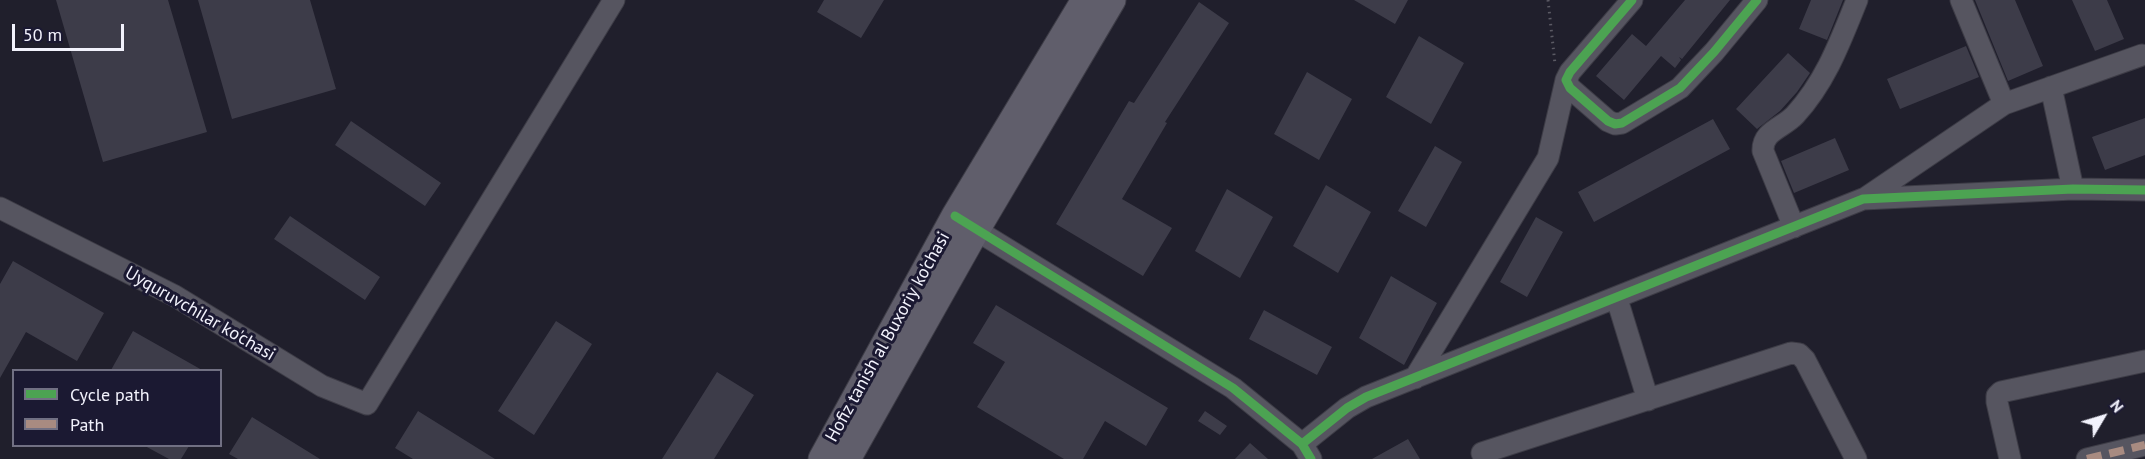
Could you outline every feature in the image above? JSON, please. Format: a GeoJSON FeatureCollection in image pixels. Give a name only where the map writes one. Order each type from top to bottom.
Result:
{"type":"FeatureCollection","features":[{"type":"Feature","properties":{"kind":"main road","name":"Hofiz tanish al Buxoriy ko'chasi"},"geometry":{"type":"LineString","coordinates":[[847,459],[965,223],[1085,0]]}},
{"type":"Feature","properties":{"kind":"main road","name":"Hofiz tanish al Buxoriy ko'chasi"},"geometry":{"type":"LineString","coordinates":[[822,459],[965,223],[1112,0]]}},
{"type":"Feature","properties":{"kind":"street","name":"Uyquruvchilar ko'chasi"},"geometry":{"type":"LineString","coordinates":[[0,208],[175,296],[322,386],[367,404],[614,0]]}},
{"type":"Feature","properties":{"kind":"street"},"geometry":{"type":"LineString","coordinates":[[1415,378],[1548,158],[1569,72],[1632,0]]}},
{"type":"Feature","properties":{"kind":"street"},"geometry":{"type":"LineString","coordinates":[[1566,80],[1570,88],[1608,122],[1622,123],[1680,88],[1714,52],[1757,0]]}},
{"type":"Feature","properties":{"kind":"street"},"geometry":{"type":"LineString","coordinates":[[1794,227],[1763,151],[1762,142],[1767,135],[1792,118],[1814,94],[1833,59],[1857,0]]}},
{"type":"Feature","properties":{"kind":"street"},"geometry":{"type":"LineString","coordinates":[[1961,0],[2004,104]]}},
{"type":"Feature","properties":{"kind":"street"},"geometry":{"type":"LineString","coordinates":[[965,223],[1233,388],[1307,452],[1347,408],[1366,397],[1617,299],[1863,199],[2004,104],[2142,55]]}},
{"type":"Feature","properties":{"kind":"street"},"geometry":{"type":"LineString","coordinates":[[2051,87],[2073,189]]}},
{"type":"Feature","properties":{"kind":"street"},"geometry":{"type":"LineString","coordinates":[[1863,199],[2073,189],[2145,190]]}},
{"type":"Feature","properties":{"kind":"street"},"geometry":{"type":"LineString","coordinates":[[1617,299],[1648,400]]}},
{"type":"Feature","properties":{"kind":"street"},"geometry":{"type":"LineString","coordinates":[[1482,453],[1791,353],[1799,354],[1805,360],[1856,459]]}},
{"type":"Feature","properties":{"kind":"street"},"geometry":{"type":"LineString","coordinates":[[2010,459],[1997,402],[1997,396],[2001,392],[2145,361]]}},
{"type":"Feature","properties":{"kind":"street"},"geometry":{"type":"LineString","coordinates":[[2087,459],[2145,445]]}},
{"type":"Feature","properties":{"kind":"path"},"geometry":{"type":"LineString","coordinates":[[1548,0],[1556,74],[1566,80]]}},
{"type":"Feature","properties":{"kind":"building"},"geometry":{"type":"Polygon","coordinates":[[[56,0],[168,0],[207,132],[103,162],[56,0]]]}},
{"type":"Feature","properties":{"kind":"building"},"geometry":{"type":"Polygon","coordinates":[[[198,0],[310,0],[336,89],[232,119],[198,0]]]}},
{"type":"Feature","properties":{"kind":"building"},"geometry":{"type":"Polygon","coordinates":[[[824,0],[884,0],[861,38],[817,12],[824,0]]]}},
{"type":"Feature","properties":{"kind":"building"},"geometry":{"type":"Polygon","coordinates":[[[1354,0],[1408,0],[1395,24],[1354,0]]]}},
{"type":"Feature","properties":{"kind":"building"},"geometry":{"type":"Polygon","coordinates":[[[1685,0],[1730,0],[1682,59],[1679,57],[1681,60],[1675,68],[1661,56],[1624,100],[1596,76],[1632,34],[1646,46],[1685,0]]]}},
{"type":"Feature","properties":{"kind":"building"},"geometry":{"type":"Polygon","coordinates":[[[1811,0],[1843,0],[1827,40],[1799,29],[1811,0]]]}},
{"type":"Feature","properties":{"kind":"building"},"geometry":{"type":"Polygon","coordinates":[[[1975,0],[2015,0],[2043,66],[2008,81],[1975,0]]]}},
{"type":"Feature","properties":{"kind":"building"},"geometry":{"type":"Polygon","coordinates":[[[2072,0],[2107,0],[2124,39],[2095,51],[2072,0]]]}},
{"type":"Feature","properties":{"kind":"building"},"geometry":{"type":"Polygon","coordinates":[[[1199,2],[1229,23],[1165,122],[1167,123],[1122,199],[1172,228],[1143,276],[1056,224],[1129,101],[1134,103],[1199,2]]]}},
{"type":"Feature","properties":{"kind":"building"},"geometry":{"type":"Polygon","coordinates":[[[1419,36],[1464,63],[1431,124],[1386,97],[1419,36]]]}},
{"type":"Feature","properties":{"kind":"building"},"geometry":{"type":"Polygon","coordinates":[[[1966,46],[1979,77],[1900,109],[1887,79],[1966,46]]]}},
{"type":"Feature","properties":{"kind":"building"},"geometry":{"type":"Polygon","coordinates":[[[1788,53],[1810,73],[1780,111],[1757,129],[1736,109],[1788,53]]]}},
{"type":"Feature","properties":{"kind":"building"},"geometry":{"type":"Polygon","coordinates":[[[1307,72],[1352,99],[1319,160],[1274,134],[1307,72]]]}},
{"type":"Feature","properties":{"kind":"building"},"geometry":{"type":"Polygon","coordinates":[[[2145,118],[2145,155],[2105,170],[2092,137],[2145,118]]]}},
{"type":"Feature","properties":{"kind":"building"},"geometry":{"type":"Polygon","coordinates":[[[1713,119],[1730,149],[1594,222],[1578,192],[1713,119]]]}},
{"type":"Feature","properties":{"kind":"building"},"geometry":{"type":"Polygon","coordinates":[[[351,121],[441,183],[425,206],[335,145],[351,121]]]}},
{"type":"Feature","properties":{"kind":"building"},"geometry":{"type":"Polygon","coordinates":[[[1835,138],[1849,170],[1794,193],[1781,161],[1835,138]]]}},
{"type":"Feature","properties":{"kind":"building"},"geometry":{"type":"Polygon","coordinates":[[[1435,146],[1462,162],[1426,227],[1398,211],[1435,146]]]}},
{"type":"Feature","properties":{"kind":"building"},"geometry":{"type":"Polygon","coordinates":[[[1326,185],[1371,212],[1338,273],[1293,246],[1326,185]]]}},
{"type":"Feature","properties":{"kind":"building"},"geometry":{"type":"Polygon","coordinates":[[[1227,189],[1273,217],[1240,278],[1195,251],[1227,189]]]}},
{"type":"Feature","properties":{"kind":"building"},"geometry":{"type":"Polygon","coordinates":[[[290,216],[380,277],[365,300],[274,239],[290,216]]]}},
{"type":"Feature","properties":{"kind":"building"},"geometry":{"type":"Polygon","coordinates":[[[1536,217],[1563,232],[1527,297],[1500,282],[1536,217]]]}},
{"type":"Feature","properties":{"kind":"building"},"geometry":{"type":"Polygon","coordinates":[[[13,261],[104,313],[77,361],[26,332],[0,378],[0,284],[13,261]]]}},
{"type":"Feature","properties":{"kind":"building"},"geometry":{"type":"Polygon","coordinates":[[[1391,276],[1437,303],[1404,365],[1359,338],[1391,276]]]}},
{"type":"Feature","properties":{"kind":"building"},"geometry":{"type":"Polygon","coordinates":[[[996,305],[1168,408],[1146,446],[1105,421],[1083,459],[1064,459],[977,407],[1005,362],[973,343],[996,305]]]}},
{"type":"Feature","properties":{"kind":"building"},"geometry":{"type":"Polygon","coordinates":[[[1264,310],[1332,347],[1317,375],[1249,339],[1264,310]]]}},
{"type":"Feature","properties":{"kind":"building"},"geometry":{"type":"Polygon","coordinates":[[[556,321],[592,344],[534,435],[498,411],[556,321]]]}},
{"type":"Feature","properties":{"kind":"building"},"geometry":{"type":"Polygon","coordinates":[[[133,331],[200,369],[112,369],[133,331]]]}},
{"type":"Feature","properties":{"kind":"building"},"geometry":{"type":"Polygon","coordinates":[[[717,372],[754,395],[714,459],[662,459],[717,372]]]}},
{"type":"Feature","properties":{"kind":"building"},"geometry":{"type":"Polygon","coordinates":[[[418,411],[495,459],[413,459],[395,448],[418,411]]]}},
{"type":"Feature","properties":{"kind":"building"},"geometry":{"type":"Polygon","coordinates":[[[1205,411],[1227,426],[1220,435],[1198,421],[1205,411]]]}},
{"type":"Feature","properties":{"kind":"building"},"geometry":{"type":"Polygon","coordinates":[[[252,417],[320,459],[238,459],[229,454],[252,417]]]}},
{"type":"Feature","properties":{"kind":"building"},"geometry":{"type":"Polygon","coordinates":[[[1408,439],[1420,459],[1372,459],[1408,439]]]}},
{"type":"Feature","properties":{"kind":"building"},"geometry":{"type":"Polygon","coordinates":[[[1250,443],[1268,459],[1235,459],[1250,443]]]}},
{"type":"Feature","properties":{"kind":"building"},"geometry":{"type":"Polygon","coordinates":[[[147,447],[188,447],[181,459],[169,459],[147,447]]]}},
{"type":"Feature","properties":{"kind":"marked path"},"geometry":{"type":"LineString","coordinates":[[2087,459],[2145,445]]}},
{"type":"Feature","properties":{"kind":"cycle path"},"geometry":{"type":"LineString","coordinates":[[1632,0],[1570,72],[1566,80],[1570,88],[1608,121],[1615,124],[1622,123],[1680,88],[1714,52],[1757,0]]}},
{"type":"Feature","properties":{"kind":"cycle path"},"geometry":{"type":"LineString","coordinates":[[1302,444],[1347,408],[1366,397],[1863,199],[2073,189],[2145,190]]}},
{"type":"Feature","properties":{"kind":"cycle path"},"geometry":{"type":"LineString","coordinates":[[955,216],[1233,388],[1302,444],[1311,459]]}}]}
